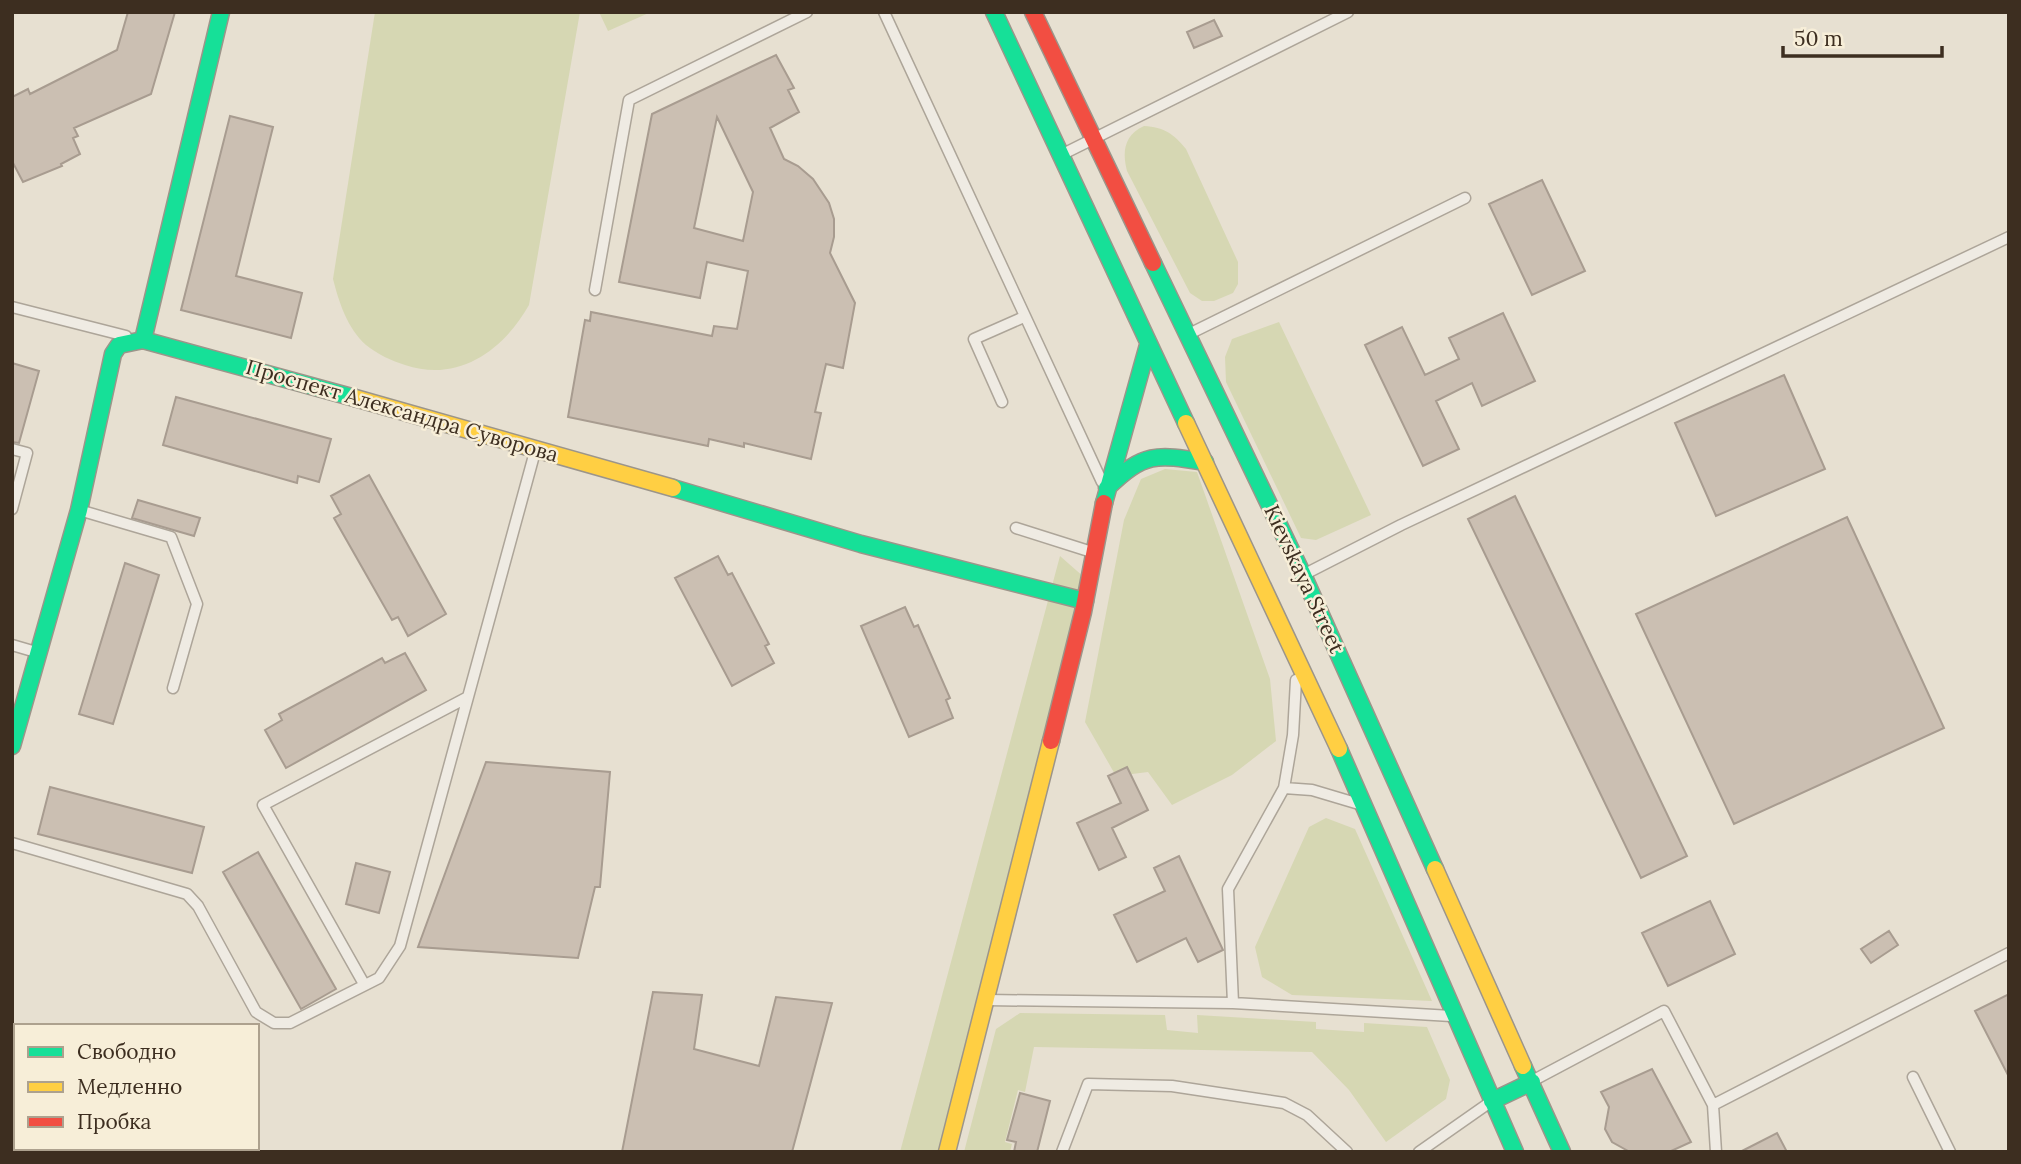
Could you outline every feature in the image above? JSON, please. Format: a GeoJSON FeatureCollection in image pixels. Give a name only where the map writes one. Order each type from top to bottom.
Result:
{"type":"FeatureCollection","features":[{"type":"Feature","properties":{"kind":"main road"},"geometry":{"type":"LineString","coordinates":[[12,746],[79,510],[113,354],[119,345],[143,340],[221,12]]}},
{"type":"Feature","properties":{"kind":"main road","name":"Kievskaya Street"},"geometry":{"type":"LineString","coordinates":[[994,12],[1365,805],[1515,1152]]}},
{"type":"Feature","properties":{"kind":"main road","name":"Kievskaya Street"},"geometry":{"type":"LineString","coordinates":[[1033,12],[1303,575],[1562,1152]]}},
{"type":"Feature","properties":{"kind":"main road","name":"Проспект Александра Суворова"},"geometry":{"type":"LineString","coordinates":[[143,340],[536,447],[861,544],[1085,601]]}},
{"type":"Feature","properties":{"kind":"main road"},"geometry":{"type":"LineString","coordinates":[[947,1152],[1085,601],[1096,553],[1105,489],[1148,345]]}},
{"type":"Feature","properties":{"kind":"main road"},"geometry":{"type":"LineString","coordinates":[[1105,489],[1127,467],[1145,458],[1172,457],[1205,462]]}},
{"type":"Feature","properties":{"kind":"main road"},"geometry":{"type":"LineString","coordinates":[[1492,1101],[1532,1082]]}},
{"type":"Feature","properties":{"kind":"lane"},"geometry":{"type":"LineString","coordinates":[[595,290],[629,100],[807,12]]}},
{"type":"Feature","properties":{"kind":"lane"},"geometry":{"type":"LineString","coordinates":[[884,12],[1105,489]]}},
{"type":"Feature","properties":{"kind":"lane"},"geometry":{"type":"LineString","coordinates":[[1062,155],[1348,12]]}},
{"type":"Feature","properties":{"kind":"lane"},"geometry":{"type":"LineString","coordinates":[[1186,335],[1465,198]]}},
{"type":"Feature","properties":{"kind":"lane"},"geometry":{"type":"LineString","coordinates":[[1303,575],[1401,525],[2009,237]]}},
{"type":"Feature","properties":{"kind":"lane"},"geometry":{"type":"LineString","coordinates":[[12,307],[143,340]]}},
{"type":"Feature","properties":{"kind":"lane"},"geometry":{"type":"LineString","coordinates":[[1002,402],[974,339],[1024,317]]}},
{"type":"Feature","properties":{"kind":"lane"},"geometry":{"type":"LineString","coordinates":[[12,843],[187,894],[198,906],[256,1012],[274,1023],[290,1023],[379,978],[400,946],[536,447]]}},
{"type":"Feature","properties":{"kind":"lane"},"geometry":{"type":"LineString","coordinates":[[12,449],[27,453],[12,509]]}},
{"type":"Feature","properties":{"kind":"lane"},"geometry":{"type":"LineString","coordinates":[[79,510],[171,537],[197,604],[173,688]]}},
{"type":"Feature","properties":{"kind":"lane"},"geometry":{"type":"LineString","coordinates":[[1016,528],[1096,553]]}},
{"type":"Feature","properties":{"kind":"lane"},"geometry":{"type":"LineString","coordinates":[[12,646],[40,653]]}},
{"type":"Feature","properties":{"kind":"lane"},"geometry":{"type":"LineString","coordinates":[[1233,1003],[1228,889],[1284,788],[1293,735],[1296,659]]}},
{"type":"Feature","properties":{"kind":"lane"},"geometry":{"type":"LineString","coordinates":[[364,985],[263,805],[468,697]]}},
{"type":"Feature","properties":{"kind":"lane"},"geometry":{"type":"LineString","coordinates":[[1284,788],[1312,790],[1365,805]]}},
{"type":"Feature","properties":{"kind":"lane"},"geometry":{"type":"LineString","coordinates":[[1713,1105],[2009,953]]}},
{"type":"Feature","properties":{"kind":"lane"},"geometry":{"type":"LineString","coordinates":[[987,1000],[1233,1003],[1458,1017]]}},
{"type":"Feature","properties":{"kind":"lane"},"geometry":{"type":"LineString","coordinates":[[1532,1082],[1664,1011],[1713,1105],[1716,1152]]}},
{"type":"Feature","properties":{"kind":"lane"},"geometry":{"type":"LineString","coordinates":[[1913,1077],[1951,1152]]}},
{"type":"Feature","properties":{"kind":"lane"},"geometry":{"type":"LineString","coordinates":[[1062,1152],[1088,1084],[1172,1086],[1284,1103],[1307,1115],[1347,1152]]}},
{"type":"Feature","properties":{"kind":"lane"},"geometry":{"type":"LineString","coordinates":[[1419,1152],[1492,1101]]}},
{"type":"Feature","properties":{"kind":"green space"},"geometry":{"type":"Polygon","coordinates":[[[375,12],[580,12],[529,305],[518,322],[492,349],[461,366],[443,370],[405,365],[370,348],[349,323],[333,279],[375,12]]]}},
{"type":"Feature","properties":{"kind":"green space"},"geometry":{"type":"Polygon","coordinates":[[[599,12],[651,12],[608,31],[599,12]]]}},
{"type":"Feature","properties":{"kind":"green space"},"geometry":{"type":"Polygon","coordinates":[[[1144,126],[1168,132],[1186,149],[1238,262],[1238,284],[1233,293],[1214,301],[1202,301],[1190,293],[1127,171],[1126,145],[1132,134],[1144,126]]]}},
{"type":"Feature","properties":{"kind":"green space"},"geometry":{"type":"Polygon","coordinates":[[[1279,322],[1371,515],[1316,540],[1301,538],[1226,382],[1225,357],[1232,339],[1279,322]]]}},
{"type":"Feature","properties":{"kind":"green space"},"geometry":{"type":"Polygon","coordinates":[[[1165,469],[1197,472],[1270,679],[1276,741],[1232,775],[1172,805],[1148,772],[1116,776],[1085,722],[1124,520],[1141,479],[1165,469]]]}},
{"type":"Feature","properties":{"kind":"green space"},"geometry":{"type":"Polygon","coordinates":[[[1060,556],[1085,578],[940,1152],[900,1152],[1060,556]]]}},
{"type":"Feature","properties":{"kind":"green space"},"geometry":{"type":"Polygon","coordinates":[[[1326,818],[1355,829],[1432,1001],[1292,995],[1262,977],[1255,947],[1309,827],[1326,818]]]}},
{"type":"Feature","properties":{"kind":"green space"},"geometry":{"type":"Polygon","coordinates":[[[1020,1013],[1165,1015],[1167,1030],[1198,1033],[1197,1015],[1316,1022],[1316,1029],[1364,1032],[1364,1023],[1427,1027],[1450,1080],[1446,1099],[1386,1142],[1349,1090],[1312,1052],[1034,1047],[1025,1092],[1018,1090],[1005,1142],[1012,1144],[1010,1152],[964,1152],[996,1029],[1020,1013]]]}},
{"type":"Feature","properties":{"kind":"building"},"geometry":{"type":"Polygon","coordinates":[[[128,12],[175,12],[151,94],[74,128],[78,136],[73,138],[80,154],[61,164],[62,166],[23,182],[12,161],[12,97],[28,89],[30,94],[117,50],[128,12]]]}},
{"type":"Feature","properties":{"kind":"building"},"geometry":{"type":"Polygon","coordinates":[[[1214,20],[1222,36],[1194,48],[1187,32],[1214,20]]]}},
{"type":"Feature","properties":{"kind":"building"},"geometry":{"type":"Polygon","coordinates":[[[776,55],[794,88],[788,90],[799,112],[770,128],[784,159],[798,166],[813,179],[829,203],[834,219],[834,237],[830,253],[855,303],[843,368],[826,364],[815,412],[821,413],[811,459],[744,443],[744,447],[709,439],[708,446],[568,417],[585,320],[590,321],[591,312],[712,336],[714,326],[737,329],[748,271],[707,262],[700,298],[619,282],[652,114],[776,55]],[[717,117],[694,228],[743,241],[753,192],[717,117]]]}},
{"type":"Feature","properties":{"kind":"building"},"geometry":{"type":"Polygon","coordinates":[[[230,116],[273,127],[236,276],[302,293],[291,338],[181,310],[230,116]]]}},
{"type":"Feature","properties":{"kind":"building"},"geometry":{"type":"Polygon","coordinates":[[[1542,180],[1585,271],[1532,295],[1489,204],[1542,180]]]}},
{"type":"Feature","properties":{"kind":"building"},"geometry":{"type":"Polygon","coordinates":[[[1503,313],[1535,381],[1482,406],[1472,383],[1436,401],[1459,449],[1423,466],[1365,345],[1402,327],[1425,375],[1459,359],[1449,338],[1503,313]]]}},
{"type":"Feature","properties":{"kind":"building"},"geometry":{"type":"Polygon","coordinates":[[[12,363],[39,371],[19,443],[12,442],[12,363]]]}},
{"type":"Feature","properties":{"kind":"building"},"geometry":{"type":"Polygon","coordinates":[[[1784,375],[1825,469],[1716,516],[1675,423],[1784,375]]]}},
{"type":"Feature","properties":{"kind":"building"},"geometry":{"type":"Polygon","coordinates":[[[176,397],[331,439],[319,482],[298,476],[297,483],[163,445],[176,397]]]}},
{"type":"Feature","properties":{"kind":"building"},"geometry":{"type":"Polygon","coordinates":[[[369,475],[446,614],[408,636],[398,617],[392,620],[334,518],[341,514],[331,496],[369,475]]]}},
{"type":"Feature","properties":{"kind":"building"},"geometry":{"type":"Polygon","coordinates":[[[1515,496],[1687,856],[1641,878],[1468,519],[1515,496]]]}},
{"type":"Feature","properties":{"kind":"building"},"geometry":{"type":"Polygon","coordinates":[[[138,500],[200,518],[194,536],[132,518],[138,500]]]}},
{"type":"Feature","properties":{"kind":"building"},"geometry":{"type":"Polygon","coordinates":[[[1847,517],[1944,728],[1734,824],[1636,614],[1847,517]]]}},
{"type":"Feature","properties":{"kind":"building"},"geometry":{"type":"Polygon","coordinates":[[[718,556],[728,575],[732,573],[769,644],[765,646],[774,663],[732,686],[675,578],[718,556]]]}},
{"type":"Feature","properties":{"kind":"building"},"geometry":{"type":"Polygon","coordinates":[[[125,563],[159,575],[113,724],[79,714],[125,563]]]}},
{"type":"Feature","properties":{"kind":"building"},"geometry":{"type":"Polygon","coordinates":[[[905,607],[914,627],[918,625],[950,698],[946,700],[953,718],[909,737],[861,626],[905,607]]]}},
{"type":"Feature","properties":{"kind":"building"},"geometry":{"type":"Polygon","coordinates":[[[405,653],[426,690],[286,768],[265,730],[282,720],[279,714],[382,658],[385,663],[405,653]]]}},
{"type":"Feature","properties":{"kind":"building"},"geometry":{"type":"Polygon","coordinates":[[[486,762],[610,772],[600,887],[595,887],[578,958],[418,947],[486,762]]]}},
{"type":"Feature","properties":{"kind":"building"},"geometry":{"type":"Polygon","coordinates":[[[1127,767],[1148,810],[1112,828],[1126,857],[1099,870],[1077,823],[1121,803],[1108,776],[1127,767]]]}},
{"type":"Feature","properties":{"kind":"building"},"geometry":{"type":"Polygon","coordinates":[[[50,787],[204,827],[192,873],[38,834],[50,787]]]}},
{"type":"Feature","properties":{"kind":"building"},"geometry":{"type":"Polygon","coordinates":[[[258,852],[336,989],[301,1009],[223,872],[258,852]]]}},
{"type":"Feature","properties":{"kind":"building"},"geometry":{"type":"Polygon","coordinates":[[[1179,856],[1223,950],[1198,962],[1186,938],[1137,962],[1114,915],[1165,891],[1154,868],[1179,856]]]}},
{"type":"Feature","properties":{"kind":"building"},"geometry":{"type":"Polygon","coordinates":[[[356,863],[390,872],[379,913],[346,904],[356,863]]]}},
{"type":"Feature","properties":{"kind":"building"},"geometry":{"type":"Polygon","coordinates":[[[1710,901],[1735,954],[1668,986],[1642,933],[1710,901]]]}},
{"type":"Feature","properties":{"kind":"building"},"geometry":{"type":"Polygon","coordinates":[[[1889,931],[1898,945],[1871,963],[1861,949],[1889,931]]]}},
{"type":"Feature","properties":{"kind":"building"},"geometry":{"type":"Polygon","coordinates":[[[653,992],[702,995],[694,1049],[759,1066],[776,997],[832,1003],[792,1152],[622,1152],[653,992]]]}},
{"type":"Feature","properties":{"kind":"building"},"geometry":{"type":"Polygon","coordinates":[[[2009,994],[2009,1077],[1975,1011],[2009,994]]]}},
{"type":"Feature","properties":{"kind":"building"},"geometry":{"type":"Polygon","coordinates":[[[1652,1069],[1691,1142],[1669,1152],[1630,1152],[1612,1142],[1605,1129],[1609,1107],[1601,1092],[1652,1069]]]}},
{"type":"Feature","properties":{"kind":"building"},"geometry":{"type":"Polygon","coordinates":[[[1020,1093],[1050,1101],[1037,1152],[1014,1152],[1016,1142],[1007,1140],[1020,1093]]]}},
{"type":"Feature","properties":{"kind":"building"},"geometry":{"type":"Polygon","coordinates":[[[1777,1133],[1787,1152],[1740,1152],[1777,1133]]]}},
{"type":"Feature","properties":{"kind":"traffic: fast"},"geometry":{"type":"LineString","coordinates":[[143,340],[221,12]]}},
{"type":"Feature","properties":{"kind":"traffic: fast"},"geometry":{"type":"LineString","coordinates":[[994,12],[1186,423]]}},
{"type":"Feature","properties":{"kind":"traffic: fast"},"geometry":{"type":"LineString","coordinates":[[1153,263],[1303,575],[1435,869]]}},
{"type":"Feature","properties":{"kind":"traffic: fast"},"geometry":{"type":"LineString","coordinates":[[12,746],[79,510],[113,354],[119,345],[143,340],[355,398]]}},
{"type":"Feature","properties":{"kind":"traffic: fast"},"geometry":{"type":"LineString","coordinates":[[1104,503],[1148,345]]}},
{"type":"Feature","properties":{"kind":"traffic: fast"},"geometry":{"type":"LineString","coordinates":[[1107,488],[1131,468],[1151,458],[1205,462]]}},
{"type":"Feature","properties":{"kind":"traffic: fast"},"geometry":{"type":"LineString","coordinates":[[673,488],[861,544],[1085,601]]}},
{"type":"Feature","properties":{"kind":"traffic: fast"},"geometry":{"type":"LineString","coordinates":[[1339,749],[1515,1152]]}},
{"type":"Feature","properties":{"kind":"traffic: fast"},"geometry":{"type":"LineString","coordinates":[[1523,1066],[1562,1152]]}},
{"type":"Feature","properties":{"kind":"traffic: fast"},"geometry":{"type":"LineString","coordinates":[[1492,1101],[1532,1082]]}},
{"type":"Feature","properties":{"kind":"traffic: slow"},"geometry":{"type":"LineString","coordinates":[[355,398],[673,488]]}},
{"type":"Feature","properties":{"kind":"traffic: slow"},"geometry":{"type":"LineString","coordinates":[[1186,423],[1339,749]]}},
{"type":"Feature","properties":{"kind":"traffic: slow"},"geometry":{"type":"LineString","coordinates":[[947,1152],[1051,741]]}},
{"type":"Feature","properties":{"kind":"traffic: slow"},"geometry":{"type":"LineString","coordinates":[[1435,869],[1523,1066]]}},
{"type":"Feature","properties":{"kind":"traffic: jam"},"geometry":{"type":"LineString","coordinates":[[1033,12],[1153,263]]}},
{"type":"Feature","properties":{"kind":"traffic: jam"},"geometry":{"type":"LineString","coordinates":[[1051,741],[1083,612],[1104,503]]}}]}
